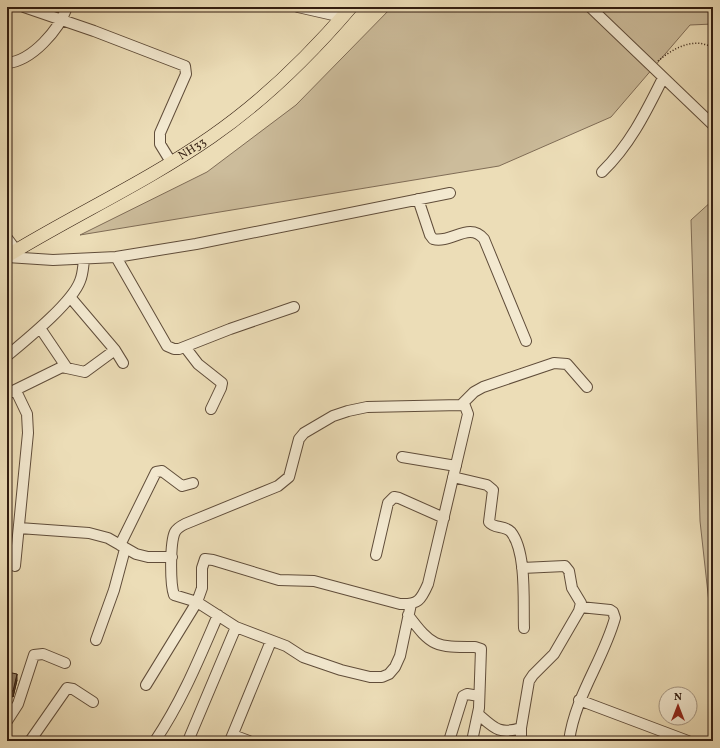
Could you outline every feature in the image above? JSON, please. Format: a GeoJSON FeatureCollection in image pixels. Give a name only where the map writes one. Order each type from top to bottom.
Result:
{"type":"FeatureCollection","features":[{"type":"Feature","properties":{"kind":"main road","name":"NH33"},"geometry":{"type":"LineString","coordinates":[[10,254],[171,162],[211,137],[258,101],[302,59],[351,7]]}},
{"type":"Feature","properties":{"kind":"street"},"geometry":{"type":"LineString","coordinates":[[24,7],[100,33],[185,66],[186,74],[160,133],[160,144],[171,162]]}},
{"type":"Feature","properties":{"kind":"street"},"geometry":{"type":"LineString","coordinates":[[7,63],[17,62],[31,55],[62,21],[67,7]]}},
{"type":"Feature","properties":{"kind":"street"},"geometry":{"type":"LineString","coordinates":[[298,7],[342,17]]}},
{"type":"Feature","properties":{"kind":"street"},"geometry":{"type":"LineString","coordinates":[[590,7],[713,124]]}},
{"type":"Feature","properties":{"kind":"street"},"geometry":{"type":"LineString","coordinates":[[602,172],[617,158],[631,139],[664,78]]}},
{"type":"Feature","properties":{"kind":"street"},"geometry":{"type":"LineString","coordinates":[[7,238],[10,254],[53,260],[116,258],[196,244],[450,193]]}},
{"type":"Feature","properties":{"kind":"street"},"geometry":{"type":"LineString","coordinates":[[418,199],[430,235],[433,239],[444,239],[468,232],[480,235],[484,239],[526,341]]}},
{"type":"Feature","properties":{"kind":"street"},"geometry":{"type":"LineString","coordinates":[[116,258],[167,346],[174,349],[185,347],[230,329],[294,307]]}},
{"type":"Feature","properties":{"kind":"street"},"geometry":{"type":"LineString","coordinates":[[7,356],[40,328],[70,297],[80,282],[84,260]]}},
{"type":"Feature","properties":{"kind":"street"},"geometry":{"type":"LineString","coordinates":[[70,297],[123,363]]}},
{"type":"Feature","properties":{"kind":"street"},"geometry":{"type":"LineString","coordinates":[[40,328],[67,368]]}},
{"type":"Feature","properties":{"kind":"street"},"geometry":{"type":"LineString","coordinates":[[185,347],[198,364],[222,383],[210,409]]}},
{"type":"Feature","properties":{"kind":"street"},"geometry":{"type":"LineString","coordinates":[[15,566],[28,423],[27,414],[11,392],[58,369],[67,368],[79,372],[91,370],[114,350]]}},
{"type":"Feature","properties":{"kind":"street"},"geometry":{"type":"LineString","coordinates":[[461,405],[474,392],[484,387],[554,363],[568,364],[587,387]]}},
{"type":"Feature","properties":{"kind":"street"},"geometry":{"type":"LineString","coordinates":[[146,685],[197,602],[202,588],[203,563],[208,559],[279,580],[314,581],[400,604],[411,604],[418,601],[423,596],[428,584],[444,518],[468,414],[465,406],[367,408],[348,411],[333,416],[304,432],[299,439],[292,469],[285,481],[278,486],[185,524],[176,529],[173,538],[172,557],[174,595],[197,602],[236,627],[286,646],[303,657],[341,670],[370,677],[382,677],[389,674],[395,667],[400,656],[411,604]]}},
{"type":"Feature","properties":{"kind":"street"},"geometry":{"type":"LineString","coordinates":[[402,457],[456,466]]}},
{"type":"Feature","properties":{"kind":"street"},"geometry":{"type":"LineString","coordinates":[[96,640],[114,590],[123,547],[156,472],[162,471],[182,486],[194,483]]}},
{"type":"Feature","properties":{"kind":"street"},"geometry":{"type":"LineString","coordinates":[[453,477],[491,487],[493,494],[489,522],[491,525],[503,527],[511,532],[518,548],[522,568],[524,628]]}},
{"type":"Feature","properties":{"kind":"street"},"geometry":{"type":"LineString","coordinates":[[376,555],[388,503],[394,497],[444,518]]}},
{"type":"Feature","properties":{"kind":"street"},"geometry":{"type":"LineString","coordinates":[[19,528],[89,533],[108,538],[123,547],[148,557],[172,557]]}},
{"type":"Feature","properties":{"kind":"street"},"geometry":{"type":"LineString","coordinates":[[521,741],[521,728],[530,681],[533,675],[554,654],[580,607],[580,600],[572,588],[569,571],[565,566],[522,568]]}},
{"type":"Feature","properties":{"kind":"street"},"geometry":{"type":"LineString","coordinates":[[568,741],[573,715],[600,659],[615,618],[613,612],[610,610],[580,607]]}},
{"type":"Feature","properties":{"kind":"street"},"geometry":{"type":"LineString","coordinates":[[155,741],[178,705],[189,684],[218,615]]}},
{"type":"Feature","properties":{"kind":"street"},"geometry":{"type":"LineString","coordinates":[[408,615],[429,641],[438,645],[475,647],[481,649],[478,714],[472,741]]}},
{"type":"Feature","properties":{"kind":"street"},"geometry":{"type":"LineString","coordinates":[[188,741],[236,627]]}},
{"type":"Feature","properties":{"kind":"street"},"geometry":{"type":"LineString","coordinates":[[250,741],[232,738],[271,641]]}},
{"type":"Feature","properties":{"kind":"street"},"geometry":{"type":"LineString","coordinates":[[7,721],[14,713],[18,704],[34,655],[43,654],[65,663]]}},
{"type":"Feature","properties":{"kind":"street"},"geometry":{"type":"LineString","coordinates":[[30,741],[67,688],[73,689],[93,702]]}},
{"type":"Feature","properties":{"kind":"street"},"geometry":{"type":"LineString","coordinates":[[449,741],[462,696],[467,694],[479,696]]}},
{"type":"Feature","properties":{"kind":"street"},"geometry":{"type":"LineString","coordinates":[[579,700],[688,741]]}},
{"type":"Feature","properties":{"kind":"street"},"geometry":{"type":"LineString","coordinates":[[478,714],[499,730],[512,731],[521,728]]}},
{"type":"Feature","properties":{"kind":"path"},"geometry":{"type":"LineString","coordinates":[[652,67],[670,51],[683,46],[699,44],[713,48]]}},
{"type":"Feature","properties":{"kind":"shaded area"},"geometry":{"type":"Polygon","coordinates":[[[392,7],[713,7],[713,24],[690,25],[611,117],[499,166],[80,235],[207,172],[296,105],[392,7]]]}},
{"type":"Feature","properties":{"kind":"shaded area"},"geometry":{"type":"Polygon","coordinates":[[[713,200],[713,639],[700,521],[691,220],[713,200]]]}},
{"type":"Feature","properties":{"kind":"building"},"geometry":{"type":"Polygon","coordinates":[[[7,672],[17,674],[13,691],[7,690],[7,672]]]}}]}
